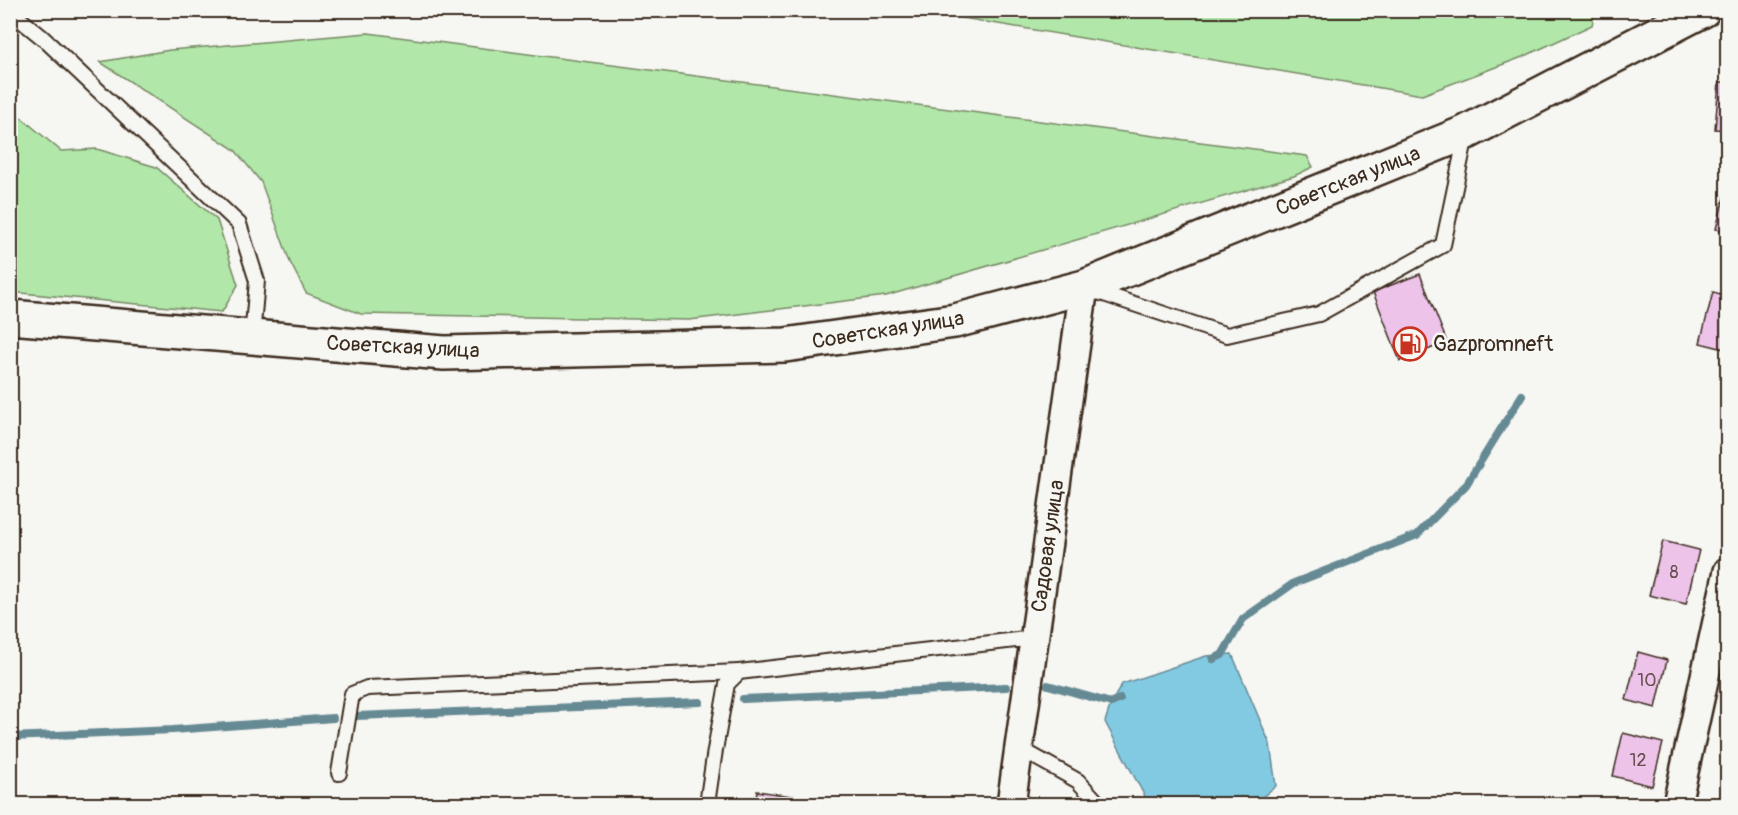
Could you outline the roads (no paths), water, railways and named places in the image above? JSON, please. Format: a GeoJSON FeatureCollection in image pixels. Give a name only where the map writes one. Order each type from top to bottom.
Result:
{"type":"FeatureCollection","features":[{"type":"Feature","properties":{"kind":"street","name":"Советская улица"},"geometry":{"type":"LineString","coordinates":[[10,317],[444,352],[785,345],[955,321],[1084,287],[1467,132],[1704,10]]}},
{"type":"Feature","properties":{"kind":"street","name":"Садовая улица"},"geometry":{"type":"LineString","coordinates":[[1011,804],[1084,287]]}},
{"type":"Feature","properties":{"kind":"street"},"geometry":{"type":"LineString","coordinates":[[1677,804],[1728,571]]}},
{"type":"Feature","properties":{"kind":"lane"},"geometry":{"type":"LineString","coordinates":[[10,11],[43,38],[239,224],[257,281],[252,337]]}},
{"type":"Feature","properties":{"kind":"lane"},"geometry":{"type":"LineString","coordinates":[[1084,287],[1227,335],[1319,314],[1443,245],[1467,132]]}},
{"type":"Feature","properties":{"kind":"lane"},"geometry":{"type":"LineString","coordinates":[[339,772],[352,693],[367,688],[739,672],[1034,638]]}},
{"type":"Feature","properties":{"kind":"lane"},"geometry":{"type":"LineString","coordinates":[[707,804],[727,684],[739,672]]}},
{"type":"Feature","properties":{"kind":"lane"},"geometry":{"type":"LineString","coordinates":[[1019,748],[1078,781],[1099,804]]}},
{"type":"Feature","properties":{"kind":"water"},"geometry":{"type":"Polygon","coordinates":[[[1232,654],[1270,744],[1276,786],[1256,802],[1245,804],[1149,804],[1105,722],[1111,703],[1122,684],[1206,656],[1232,654]]]}},
{"type":"Feature","properties":{"kind":"waterway"},"geometry":{"type":"LineString","coordinates":[[1213,659],[1222,655],[1243,619],[1294,583],[1417,535],[1466,485],[1522,395]]}},
{"type":"Feature","properties":{"kind":"waterway"},"geometry":{"type":"LineString","coordinates":[[1048,685],[1111,703],[1120,699]]}},
{"type":"Feature","properties":{"kind":"waterway"},"geometry":{"type":"LineString","coordinates":[[743,699],[1006,687]]}},
{"type":"Feature","properties":{"kind":"waterway"},"geometry":{"type":"LineString","coordinates":[[357,716],[700,702]]}},
{"type":"Feature","properties":{"kind":"waterway"},"geometry":{"type":"LineString","coordinates":[[10,737],[173,730],[333,718]]}},
{"type":"Feature","properties":{"kind":"place","name":"Gazpromneft"},"geometry":{"type":"Point","coordinates":[1410,344]}}]}
